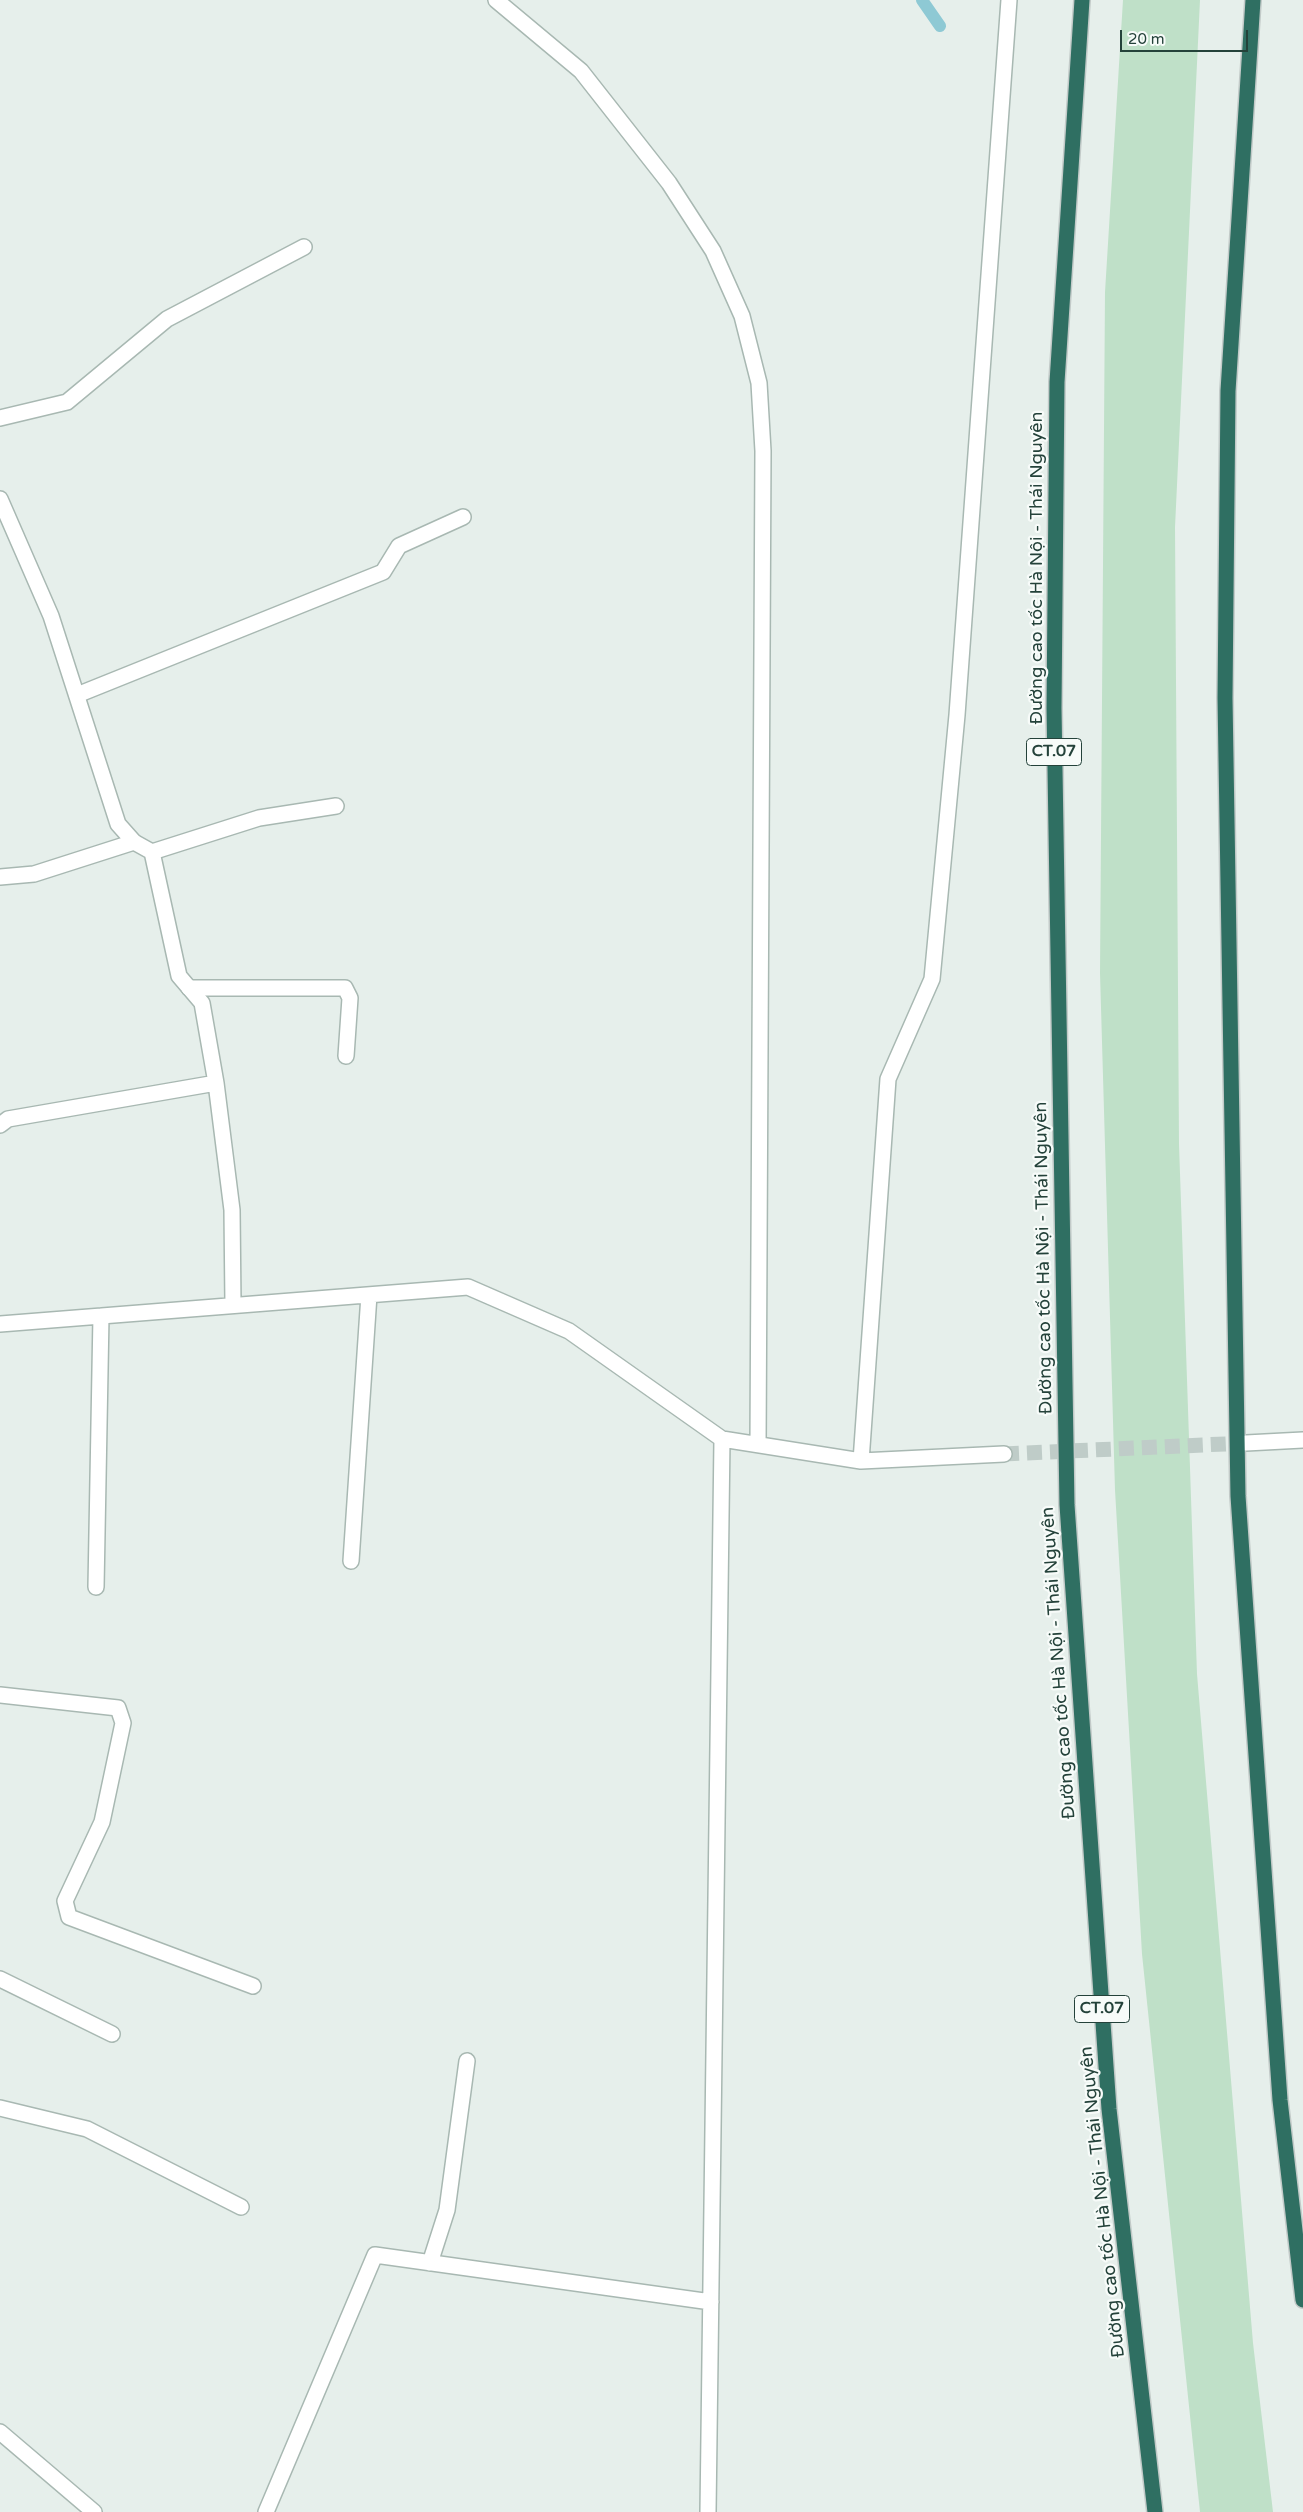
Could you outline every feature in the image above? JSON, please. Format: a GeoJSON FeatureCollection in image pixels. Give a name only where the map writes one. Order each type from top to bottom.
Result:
{"type":"FeatureCollection","features":[{"type":"Feature","properties":{"kind":"highway","name":"Đường cao tốc Hà Nội - Thái Nguyên"},"geometry":{"type":"LineString","coordinates":[[1082,0],[1057,382],[1054,668],[1067,1505],[1109,2109],[1155,2512]]}},
{"type":"Feature","properties":{"kind":"highway"},"geometry":{"type":"LineString","coordinates":[[1253,0],[1228,391],[1225,698],[1238,1486],[1280,2100],[1303,2300]]}},
{"type":"Feature","properties":{"kind":"street"},"geometry":{"type":"LineString","coordinates":[[496,0],[581,71],[669,183],[713,251],[742,316],[759,383],[763,460],[758,1444]]}},
{"type":"Feature","properties":{"kind":"street"},"geometry":{"type":"LineString","coordinates":[[862,1461],[888,1079],[932,979],[933,970],[957,715],[1009,0]]}},
{"type":"Feature","properties":{"kind":"street"},"geometry":{"type":"LineString","coordinates":[[0,418],[67,402],[167,319],[304,247]]}},
{"type":"Feature","properties":{"kind":"street"},"geometry":{"type":"LineString","coordinates":[[0,500],[52,616],[118,824],[134,842],[152,852],[258,818],[336,806]]}},
{"type":"Feature","properties":{"kind":"street"},"geometry":{"type":"LineString","coordinates":[[77,695],[383,572],[399,546],[463,517]]}},
{"type":"Feature","properties":{"kind":"street"},"geometry":{"type":"LineString","coordinates":[[0,877],[34,874],[134,842]]}},
{"type":"Feature","properties":{"kind":"street"},"geometry":{"type":"LineString","coordinates":[[152,852],[179,976],[202,1003],[216,1084],[232,1210],[234,1305]]}},
{"type":"Feature","properties":{"kind":"street"},"geometry":{"type":"LineString","coordinates":[[189,988],[345,988],[350,998],[346,1056]]}},
{"type":"Feature","properties":{"kind":"street"},"geometry":{"type":"LineString","coordinates":[[0,1125],[8,1119],[216,1084]]}},
{"type":"Feature","properties":{"kind":"street"},"geometry":{"type":"LineString","coordinates":[[0,1324],[468,1288],[569,1331],[722,1439],[862,1461],[1004,1454]]}},
{"type":"Feature","properties":{"kind":"street"},"geometry":{"type":"LineString","coordinates":[[351,1561],[369,1295]]}},
{"type":"Feature","properties":{"kind":"street"},"geometry":{"type":"LineString","coordinates":[[96,1587],[101,1316]]}},
{"type":"Feature","properties":{"kind":"street"},"geometry":{"type":"LineString","coordinates":[[708,2512],[722,1439]]}},
{"type":"Feature","properties":{"kind":"street"},"geometry":{"type":"LineString","coordinates":[[1246,1443],[1303,1440]]}},
{"type":"Feature","properties":{"kind":"street"},"geometry":{"type":"LineString","coordinates":[[0,1695],[118,1708],[124,1723],[102,1822],[65,1900],[70,1917],[253,1986]]}},
{"type":"Feature","properties":{"kind":"street"},"geometry":{"type":"LineString","coordinates":[[0,1979],[112,2034]]}},
{"type":"Feature","properties":{"kind":"street"},"geometry":{"type":"LineString","coordinates":[[430,2263],[448,2210],[467,2061]]}},
{"type":"Feature","properties":{"kind":"street"},"geometry":{"type":"LineString","coordinates":[[0,2108],[87,2129],[241,2207]]}},
{"type":"Feature","properties":{"kind":"street"},"geometry":{"type":"LineString","coordinates":[[266,2512],[375,2255],[711,2302]]}},
{"type":"Feature","properties":{"kind":"street"},"geometry":{"type":"LineString","coordinates":[[0,2432],[94,2512]]}},
{"type":"Feature","properties":{"kind":"green space"},"geometry":{"type":"Polygon","coordinates":[[[1123,0],[1200,0],[1175,527],[1179,1144],[1197,1674],[1253,2343],[1273,2512],[1200,2512],[1142,1954],[1115,1490],[1100,973],[1105,292],[1123,0]]]}},
{"type":"Feature","properties":{"kind":"waterway"},"geometry":{"type":"LineString","coordinates":[[922,0],[940,26]]}},
{"type":"Feature","properties":{"kind":"tunnel"},"geometry":{"type":"LineString","coordinates":[[1004,1454],[1246,1443]]}}]}
